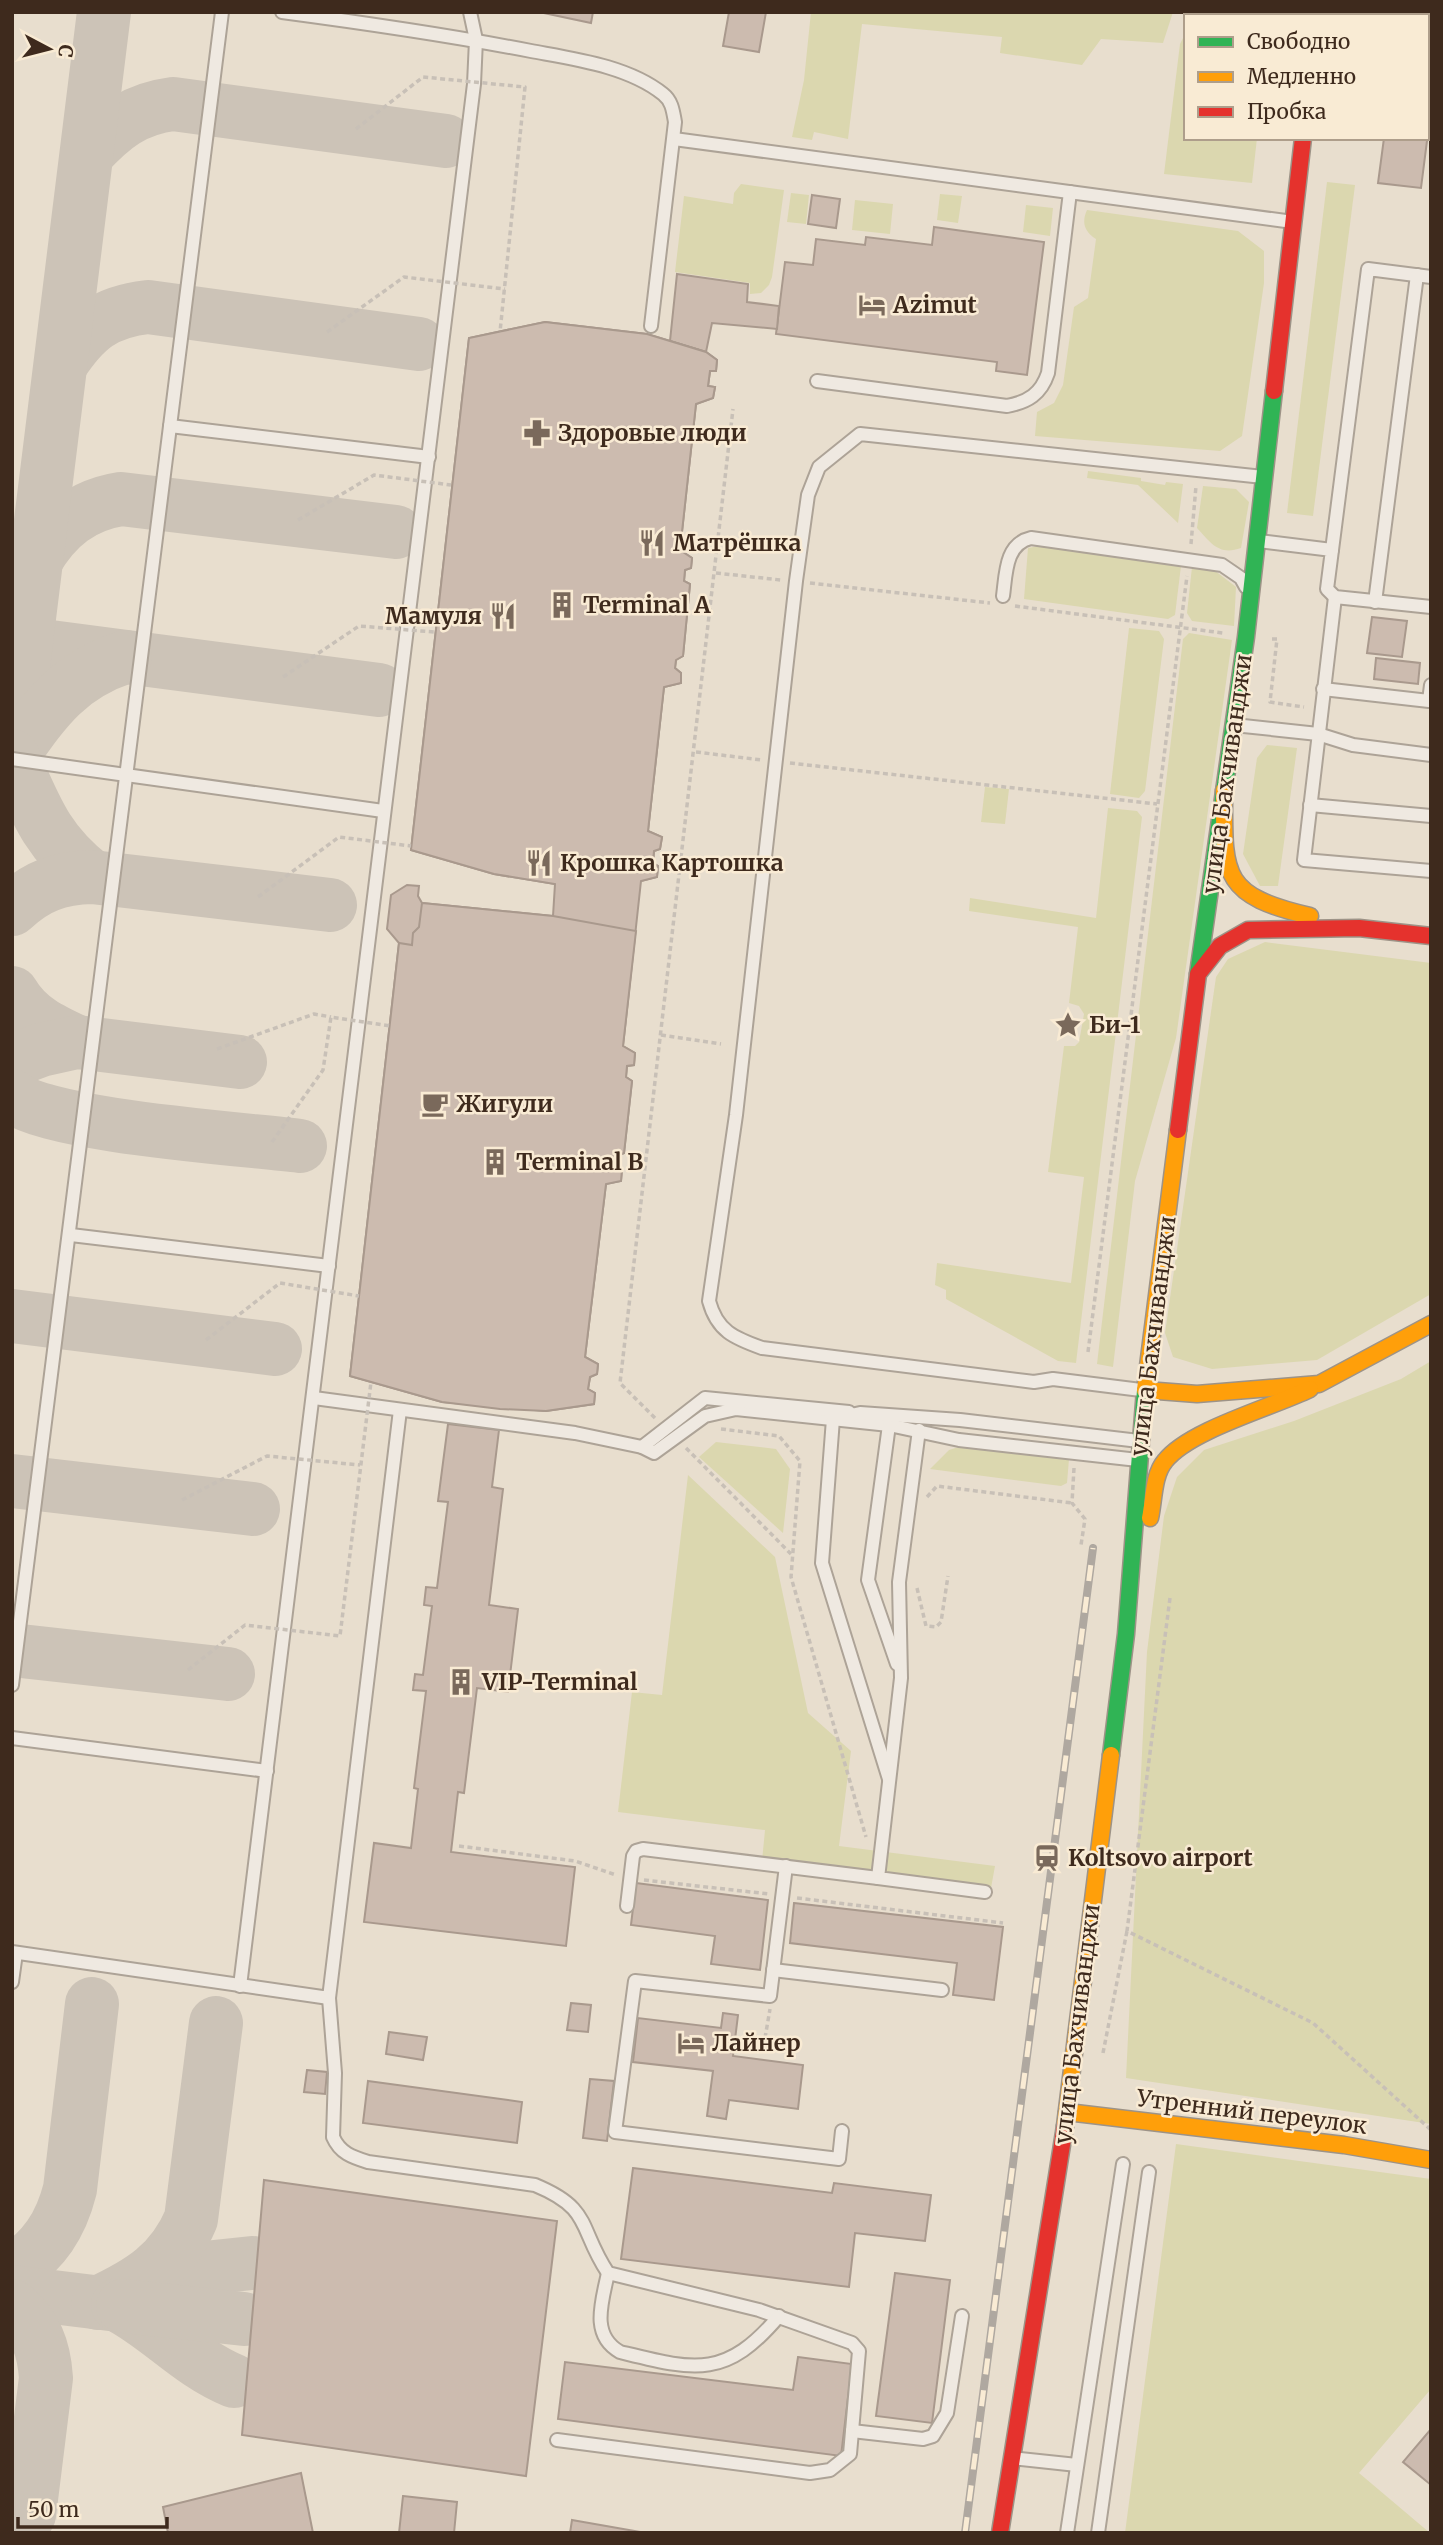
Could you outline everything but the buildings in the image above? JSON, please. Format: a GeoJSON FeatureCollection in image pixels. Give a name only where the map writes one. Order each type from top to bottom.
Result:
{"type":"FeatureCollection","features":[{"type":"Feature","properties":{"kind":"main road","name":"улица Бахчиванджи"},"geometry":{"type":"LineString","coordinates":[[1000,2533],[1067,2112],[1126,1634],[1145,1390],[1198,974],[1246,637],[1303,140]]}},
{"type":"Feature","properties":{"kind":"main road"},"geometry":{"type":"LineString","coordinates":[[1224,790],[1225,857],[1229,876],[1240,890],[1261,904],[1359,928]]}},
{"type":"Feature","properties":{"kind":"main road"},"geometry":{"type":"LineString","coordinates":[[1198,974],[1220,946],[1248,930],[1359,928],[1431,936]]}},
{"type":"Feature","properties":{"kind":"main road"},"geometry":{"type":"LineString","coordinates":[[1126,1634],[1163,1462],[1205,1435],[1319,1384],[1431,1324]]}},
{"type":"Feature","properties":{"kind":"main road"},"geometry":{"type":"LineString","coordinates":[[1145,1390],[1197,1394],[1319,1384]]}},
{"type":"Feature","properties":{"kind":"main road","name":"Утренний переулок"},"geometry":{"type":"LineString","coordinates":[[1067,2112],[1344,2145],[1431,2160]]}},
{"type":"Feature","properties":{"kind":"lane"},"geometry":{"type":"LineString","coordinates":[[12,1685],[71,1235],[222,12]]}},
{"type":"Feature","properties":{"kind":"lane"},"geometry":{"type":"LineString","coordinates":[[282,12],[476,40],[578,60],[646,83],[666,95],[673,106],[674,139],[651,326]]}},
{"type":"Feature","properties":{"kind":"lane"},"geometry":{"type":"LineString","coordinates":[[240,1986],[474,84],[476,40],[470,12]]}},
{"type":"Feature","properties":{"kind":"lane"},"geometry":{"type":"LineString","coordinates":[[674,139],[1293,222]]}},
{"type":"Feature","properties":{"kind":"lane"},"geometry":{"type":"LineString","coordinates":[[817,381],[1007,406],[1031,399],[1045,383],[1048,373],[1070,192]]}},
{"type":"Feature","properties":{"kind":"lane"},"geometry":{"type":"LineString","coordinates":[[1431,277],[1368,269],[1327,589],[1335,597],[1375,602],[1430,607],[1431,601]]}},
{"type":"Feature","properties":{"kind":"lane"},"geometry":{"type":"LineString","coordinates":[[1375,602],[1417,275]]}},
{"type":"Feature","properties":{"kind":"lane"},"geometry":{"type":"LineString","coordinates":[[170,426],[429,457]]}},
{"type":"Feature","properties":{"kind":"lane"},"geometry":{"type":"LineString","coordinates":[[1145,1390],[1053,1379],[1021,1380],[762,1348],[732,1337],[714,1321],[709,1301],[736,1115],[796,581],[808,495],[819,467],[840,447],[860,434],[1197,472],[1264,477]]}},
{"type":"Feature","properties":{"kind":"lane"},"geometry":{"type":"LineString","coordinates":[[1003,596],[1012,551],[1019,541],[1031,538],[1189,559],[1229,568],[1241,578],[1249,601]]}},
{"type":"Feature","properties":{"kind":"lane"},"geometry":{"type":"LineString","coordinates":[[1257,540],[1332,550]]}},
{"type":"Feature","properties":{"kind":"lane"},"geometry":{"type":"LineString","coordinates":[[1335,597],[1304,860],[1431,871]]}},
{"type":"Feature","properties":{"kind":"lane"},"geometry":{"type":"LineString","coordinates":[[1324,689],[1429,701],[1431,685]]}},
{"type":"Feature","properties":{"kind":"lane"},"geometry":{"type":"LineString","coordinates":[[1234,725],[1318,734],[1353,745],[1431,755]]}},
{"type":"Feature","properties":{"kind":"lane"},"geometry":{"type":"LineString","coordinates":[[12,759],[383,811]]}},
{"type":"Feature","properties":{"kind":"lane"},"geometry":{"type":"LineString","coordinates":[[1310,805],[1431,816]]}},
{"type":"Feature","properties":{"kind":"lane"},"geometry":{"type":"LineString","coordinates":[[71,1235],[329,1266]]}},
{"type":"Feature","properties":{"kind":"lane"},"geometry":{"type":"LineString","coordinates":[[314,1398],[575,1433],[648,1450],[705,1416],[736,1409],[919,1430],[959,1440],[1163,1462]]}},
{"type":"Feature","properties":{"kind":"lane"},"geometry":{"type":"LineString","coordinates":[[648,1450],[705,1398],[960,1420],[1139,1441]]}},
{"type":"Feature","properties":{"kind":"lane"},"geometry":{"type":"LineString","coordinates":[[400,1410],[329,1998],[335,2073],[332,2122],[337,2147],[349,2156],[368,2162],[535,2185],[558,2195],[582,2218],[593,2250],[608,2273],[779,2316],[852,2343],[859,2351],[850,2454],[843,2463],[831,2470],[810,2473],[557,2440]]}},
{"type":"Feature","properties":{"kind":"lane"},"geometry":{"type":"LineString","coordinates":[[833,1419],[860,1413]]}},
{"type":"Feature","properties":{"kind":"lane"},"geometry":{"type":"LineString","coordinates":[[833,1419],[822,1563],[889,1779]]}},
{"type":"Feature","properties":{"kind":"lane"},"geometry":{"type":"LineString","coordinates":[[889,1426],[869,1580],[901,1678]]}},
{"type":"Feature","properties":{"kind":"lane"},"geometry":{"type":"LineString","coordinates":[[878,1878],[901,1678],[899,1583],[919,1430]]}},
{"type":"Feature","properties":{"kind":"lane"},"geometry":{"type":"LineString","coordinates":[[12,1738],[267,1771]]}},
{"type":"Feature","properties":{"kind":"lane"},"geometry":{"type":"LineString","coordinates":[[627,1906],[633,1856],[643,1849],[985,1892]]}},
{"type":"Feature","properties":{"kind":"lane"},"geometry":{"type":"LineString","coordinates":[[786,1866],[770,1996],[635,1981],[615,2132],[839,2159],[842,2132]]}},
{"type":"Feature","properties":{"kind":"lane"},"geometry":{"type":"LineString","coordinates":[[12,1982],[14,1953],[329,1998]]}},
{"type":"Feature","properties":{"kind":"lane"},"geometry":{"type":"LineString","coordinates":[[773,1970],[942,1990]]}},
{"type":"Feature","properties":{"kind":"lane"},"geometry":{"type":"LineString","coordinates":[[1067,2533],[1123,2164]]}},
{"type":"Feature","properties":{"kind":"lane"},"geometry":{"type":"LineString","coordinates":[[1098,2533],[1149,2172]]}},
{"type":"Feature","properties":{"kind":"lane"},"geometry":{"type":"LineString","coordinates":[[608,2273],[600,2310],[602,2336],[610,2346],[620,2352],[669,2364],[697,2367],[717,2364],[736,2356],[761,2338],[779,2316]]}},
{"type":"Feature","properties":{"kind":"lane"},"geometry":{"type":"LineString","coordinates":[[852,2431],[923,2439],[933,2437],[947,2413],[962,2316]]}},
{"type":"Feature","properties":{"kind":"lane"},"geometry":{"type":"LineString","coordinates":[[1011,2458],[1077,2465]]}},
{"type":"Feature","properties":{"kind":"path"},"geometry":{"type":"LineString","coordinates":[[356,129],[423,76],[525,87],[500,332]]}},
{"type":"Feature","properties":{"kind":"path"},"geometry":{"type":"LineString","coordinates":[[327,332],[404,277],[505,289]]}},
{"type":"Feature","properties":{"kind":"path"},"geometry":{"type":"LineString","coordinates":[[667,1430],[620,1383],[733,410]]}},
{"type":"Feature","properties":{"kind":"path"},"geometry":{"type":"LineString","coordinates":[[1088,1352],[1189,559],[1197,472]]}},
{"type":"Feature","properties":{"kind":"path"},"geometry":{"type":"LineString","coordinates":[[298,520],[374,475],[451,485]]}},
{"type":"Feature","properties":{"kind":"path"},"geometry":{"type":"LineString","coordinates":[[716,573],[1277,639],[1270,702],[1304,707]]}},
{"type":"Feature","properties":{"kind":"path"},"geometry":{"type":"LineString","coordinates":[[283,677],[359,625],[434,632]]}},
{"type":"Feature","properties":{"kind":"path"},"geometry":{"type":"LineString","coordinates":[[695,752],[1157,804]]}},
{"type":"Feature","properties":{"kind":"path"},"geometry":{"type":"LineString","coordinates":[[258,897],[340,837],[411,846]]}},
{"type":"Feature","properties":{"kind":"path"},"geometry":{"type":"LineString","coordinates":[[217,1049],[314,1014],[390,1026]]}},
{"type":"Feature","properties":{"kind":"path"},"geometry":{"type":"LineString","coordinates":[[272,1142],[323,1070],[331,1017]]}},
{"type":"Feature","properties":{"kind":"path"},"geometry":{"type":"LineString","coordinates":[[661,1035],[721,1044]]}},
{"type":"Feature","properties":{"kind":"path"},"geometry":{"type":"LineString","coordinates":[[206,1340],[280,1283],[359,1296]]}},
{"type":"Feature","properties":{"kind":"path"},"geometry":{"type":"LineString","coordinates":[[188,1670],[245,1625],[340,1636],[371,1382]]}},
{"type":"Feature","properties":{"kind":"path"},"geometry":{"type":"LineString","coordinates":[[718,1429],[779,1436],[800,1461],[791,1577],[866,1839]]}},
{"type":"Feature","properties":{"kind":"path"},"geometry":{"type":"LineString","coordinates":[[691,1442],[685,1446],[791,1554]]}},
{"type":"Feature","properties":{"kind":"path"},"geometry":{"type":"LineString","coordinates":[[182,1500],[267,1456],[360,1465]]}},
{"type":"Feature","properties":{"kind":"path"},"geometry":{"type":"LineString","coordinates":[[1072,1503],[1075,1461]]}},
{"type":"Feature","properties":{"kind":"path"},"geometry":{"type":"LineString","coordinates":[[925,1506],[927,1495],[937,1486],[1072,1503],[1085,1518],[1081,1545]]}},
{"type":"Feature","properties":{"kind":"path"},"geometry":{"type":"LineString","coordinates":[[915,1583],[926,1626],[936,1627],[941,1622],[948,1576]]}},
{"type":"Feature","properties":{"kind":"path"},"geometry":{"type":"LineString","coordinates":[[1170,1598],[1128,1931],[1313,2023],[1431,2130]]}},
{"type":"Feature","properties":{"kind":"path"},"geometry":{"type":"LineString","coordinates":[[459,1846],[575,1861],[630,1878],[1003,1923]]}},
{"type":"Feature","properties":{"kind":"shaded area"},"geometry":{"type":"Polygon","coordinates":[[[811,12],[1173,12],[1163,43],[1101,39],[1082,65],[1000,53],[1002,37],[862,24],[848,139],[814,132],[812,140],[792,137],[804,80],[811,12]]]}},
{"type":"Feature","properties":{"kind":"shaded area"},"geometry":{"type":"Polygon","coordinates":[[[1184,36],[1184,140],[1257,140],[1252,183],[1164,174],[1180,44],[1184,36]]]}},
{"type":"Feature","properties":{"kind":"shaded area"},"geometry":{"type":"Polygon","coordinates":[[[1327,182],[1355,185],[1313,516],[1287,513],[1327,182]]]}},
{"type":"Feature","properties":{"kind":"shaded area"},"geometry":{"type":"Polygon","coordinates":[[[741,184],[784,190],[772,277],[761,293],[750,294],[750,283],[675,272],[684,196],[733,204],[734,193],[741,184]]]}},
{"type":"Feature","properties":{"kind":"shaded area"},"geometry":{"type":"Polygon","coordinates":[[[791,193],[809,195],[806,224],[787,222],[791,193]]]}},
{"type":"Feature","properties":{"kind":"shaded area"},"geometry":{"type":"Polygon","coordinates":[[[940,194],[962,196],[958,223],[937,220],[940,194]]]}},
{"type":"Feature","properties":{"kind":"shaded area"},"geometry":{"type":"Polygon","coordinates":[[[855,200],[893,204],[890,234],[852,230],[855,200]]]}},
{"type":"Feature","properties":{"kind":"shaded area"},"geometry":{"type":"Polygon","coordinates":[[[1026,205],[1053,208],[1050,236],[1023,232],[1026,205]]]}},
{"type":"Feature","properties":{"kind":"shaded area"},"geometry":{"type":"Polygon","coordinates":[[[1087,210],[1238,231],[1264,251],[1264,283],[1242,436],[1220,451],[1035,436],[1037,412],[1054,403],[1063,385],[1074,307],[1088,298],[1096,239],[1085,227],[1087,210]]]}},
{"type":"Feature","properties":{"kind":"shaded area"},"geometry":{"type":"Polygon","coordinates":[[[1088,471],[1141,478],[1141,481],[1165,485],[1166,482],[1183,484],[1178,523],[1138,485],[1087,478],[1088,471]]]}},
{"type":"Feature","properties":{"kind":"shaded area"},"geometry":{"type":"Polygon","coordinates":[[[1203,486],[1236,489],[1249,502],[1241,548],[1227,550],[1216,547],[1197,528],[1203,486]]]}},
{"type":"Feature","properties":{"kind":"shaded area"},"geometry":{"type":"Polygon","coordinates":[[[1039,546],[1181,566],[1175,615],[1168,619],[1024,599],[1028,548],[1039,546]]]}},
{"type":"Feature","properties":{"kind":"shaded area"},"geometry":{"type":"Polygon","coordinates":[[[1192,567],[1214,570],[1236,587],[1234,626],[1192,621],[1187,613],[1192,567]]]}},
{"type":"Feature","properties":{"kind":"shaded area"},"geometry":{"type":"Polygon","coordinates":[[[1129,628],[1159,631],[1164,639],[1145,791],[1139,798],[1110,794],[1129,628]]]}},
{"type":"Feature","properties":{"kind":"shaded area"},"geometry":{"type":"Polygon","coordinates":[[[1189,633],[1232,640],[1176,1038],[1135,1181],[1113,1367],[1097,1364],[1183,639],[1189,633]]]}},
{"type":"Feature","properties":{"kind":"shaded area"},"geometry":{"type":"Polygon","coordinates":[[[1267,745],[1297,748],[1278,886],[1260,886],[1243,854],[1257,758],[1267,745]]]}},
{"type":"Feature","properties":{"kind":"shaded area"},"geometry":{"type":"Polygon","coordinates":[[[985,787],[1009,789],[1005,824],[981,822],[985,787]]]}},
{"type":"Feature","properties":{"kind":"shaded area"},"geometry":{"type":"Polygon","coordinates":[[[1108,808],[1137,811],[1142,817],[1076,1363],[1058,1361],[946,1299],[946,1290],[935,1285],[937,1263],[1071,1283],[1084,1177],[1048,1172],[1064,1046],[1075,1046],[1079,1042],[1084,1014],[1079,1006],[1069,1003],[1078,927],[969,911],[970,898],[1096,918],[1108,808]]]}},
{"type":"Feature","properties":{"kind":"shaded area"},"geometry":{"type":"Polygon","coordinates":[[[1265,942],[1431,963],[1431,1294],[1317,1360],[1212,1369],[1173,1357],[1165,1333],[1216,977],[1228,959],[1265,942]]]}},
{"type":"Feature","properties":{"kind":"shaded area"},"geometry":{"type":"Polygon","coordinates":[[[1431,1361],[1431,2124],[1126,2078],[1147,1652],[1164,1516],[1177,1477],[1204,1450],[1294,1421],[1401,1379],[1431,1361]]]}},
{"type":"Feature","properties":{"kind":"shaded area"},"geometry":{"type":"Polygon","coordinates":[[[716,1442],[776,1449],[790,1469],[783,1533],[699,1457],[716,1442]]]}},
{"type":"Feature","properties":{"kind":"shaded area"},"geometry":{"type":"Polygon","coordinates":[[[962,1446],[1069,1459],[1067,1483],[1061,1486],[930,1469],[949,1450],[962,1446]]]}},
{"type":"Feature","properties":{"kind":"shaded area"},"geometry":{"type":"Polygon","coordinates":[[[688,1475],[775,1557],[808,1713],[851,1751],[839,1846],[995,1866],[991,1888],[762,1861],[765,1830],[618,1812],[632,1692],[662,1695],[688,1475]]]}},
{"type":"Feature","properties":{"kind":"shaded area"},"geometry":{"type":"Polygon","coordinates":[[[1176,2144],[1431,2179],[1431,2389],[1359,2473],[1430,2533],[1125,2533],[1176,2144]]]}},
{"type":"Feature","properties":{"kind":"taxiway"},"geometry":{"type":"LineString","coordinates":[[12,755],[104,12]]}},
{"type":"Feature","properties":{"kind":"taxiway"},"geometry":{"type":"LineString","coordinates":[[87,154],[125,120],[147,110],[173,104],[446,141]]}},
{"type":"Feature","properties":{"kind":"taxiway"},"geometry":{"type":"LineString","coordinates":[[61,364],[87,331],[97,324],[119,313],[148,307],[419,344]]}},
{"type":"Feature","properties":{"kind":"taxiway"},"geometry":{"type":"LineString","coordinates":[[36,560],[52,537],[71,519],[94,506],[121,499],[396,532]]}},
{"type":"Feature","properties":{"kind":"taxiway"},"geometry":{"type":"LineString","coordinates":[[12,642],[379,690]]}},
{"type":"Feature","properties":{"kind":"taxiway"},"geometry":{"type":"LineString","coordinates":[[13,755],[48,708],[73,684],[105,665],[125,657]]}},
{"type":"Feature","properties":{"kind":"taxiway"},"geometry":{"type":"LineString","coordinates":[[12,756],[43,823],[63,850],[92,877]]}},
{"type":"Feature","properties":{"kind":"taxiway"},"geometry":{"type":"LineString","coordinates":[[12,909],[39,889],[69,879],[92,877],[330,905]]}},
{"type":"Feature","properties":{"kind":"taxiway"},"geometry":{"type":"LineString","coordinates":[[12,993],[32,1017],[77,1042]]}},
{"type":"Feature","properties":{"kind":"taxiway"},"geometry":{"type":"LineString","coordinates":[[12,1066],[25,1056],[41,1050],[77,1042],[240,1062]]}},
{"type":"Feature","properties":{"kind":"taxiway"},"geometry":{"type":"LineString","coordinates":[[12,1096],[32,1106],[104,1123],[300,1146]]}},
{"type":"Feature","properties":{"kind":"taxiway"},"geometry":{"type":"LineString","coordinates":[[12,1316],[275,1349]]}},
{"type":"Feature","properties":{"kind":"taxiway"},"geometry":{"type":"LineString","coordinates":[[12,1481],[253,1509]]}},
{"type":"Feature","properties":{"kind":"taxiway"},"geometry":{"type":"LineString","coordinates":[[12,1650],[228,1674]]}},
{"type":"Feature","properties":{"kind":"taxiway"},"geometry":{"type":"LineString","coordinates":[[12,2271],[33,2255],[50,2236],[62,2214],[70,2189],[92,2004]]}},
{"type":"Feature","properties":{"kind":"taxiway"},"geometry":{"type":"LineString","coordinates":[[98,2303],[128,2288],[154,2270],[174,2248],[191,2219],[216,2023]]}},
{"type":"Feature","properties":{"kind":"taxiway"},"geometry":{"type":"LineString","coordinates":[[12,2292],[118,2305],[146,2298],[189,2275],[214,2267],[252,2263]]}},
{"type":"Feature","properties":{"kind":"taxiway"},"geometry":{"type":"LineString","coordinates":[[118,2305],[202,2364],[234,2381]]}},
{"type":"Feature","properties":{"kind":"taxiway"},"geometry":{"type":"LineString","coordinates":[[12,2306],[27,2321],[37,2338],[46,2378],[29,2515]]}},
{"type":"Feature","properties":{"kind":"taxiway"},"geometry":{"type":"LineString","coordinates":[[123,2306],[244,2319]]}},
{"type":"Feature","properties":{"kind":"railway"},"geometry":{"type":"LineString","coordinates":[[965,2533],[1093,1548]]}},
{"type":"Feature","properties":{"kind":"traffic: fast"},"geometry":{"type":"LineString","coordinates":[[1198,974],[1246,637],[1274,391]]}},
{"type":"Feature","properties":{"kind":"traffic: fast"},"geometry":{"type":"LineString","coordinates":[[1111,1755],[1126,1634],[1145,1390]]}},
{"type":"Feature","properties":{"kind":"traffic: slow"},"geometry":{"type":"LineString","coordinates":[[1224,790],[1225,843],[1227,862],[1233,877],[1243,889],[1259,899],[1310,916]]}},
{"type":"Feature","properties":{"kind":"traffic: slow"},"geometry":{"type":"LineString","coordinates":[[1178,1130],[1145,1390],[1197,1394],[1319,1384],[1431,1324]]}},
{"type":"Feature","properties":{"kind":"traffic: slow"},"geometry":{"type":"LineString","coordinates":[[1150,1518],[1158,1473],[1165,1461],[1177,1450],[1212,1429],[1310,1389]]}},
{"type":"Feature","properties":{"kind":"traffic: slow"},"geometry":{"type":"LineString","coordinates":[[1065,2126],[1111,1755]]}},
{"type":"Feature","properties":{"kind":"traffic: slow"},"geometry":{"type":"LineString","coordinates":[[1067,2112],[1344,2145],[1431,2160]]}},
{"type":"Feature","properties":{"kind":"traffic: jam"},"geometry":{"type":"LineString","coordinates":[[1274,391],[1303,140]]}},
{"type":"Feature","properties":{"kind":"traffic: jam"},"geometry":{"type":"LineString","coordinates":[[1178,1130],[1198,974],[1220,946],[1248,930],[1359,928],[1431,936]]}},
{"type":"Feature","properties":{"kind":"traffic: jam"},"geometry":{"type":"LineString","coordinates":[[1000,2533],[1065,2126]]}},
{"type":"Feature","properties":{"kind":"place","name":"Azimut"},"geometry":{"type":"Point","coordinates":[872,305]}},
{"type":"Feature","properties":{"kind":"place","name":"Здоровые люди"},"geometry":{"type":"Point","coordinates":[537,433]}},
{"type":"Feature","properties":{"kind":"place","name":"Матрёшка"},"geometry":{"type":"Point","coordinates":[652,543]}},
{"type":"Feature","properties":{"kind":"place","name":"Terminal A"},"geometry":{"type":"Point","coordinates":[562,605]}},
{"type":"Feature","properties":{"kind":"place","name":"Мамуля"},"geometry":{"type":"Point","coordinates":[503,616]}},
{"type":"Feature","properties":{"kind":"place","name":"Крошка Картошка"},"geometry":{"type":"Point","coordinates":[539,863]}},
{"type":"Feature","properties":{"kind":"place","name":"Би-1"},"geometry":{"type":"Point","coordinates":[1068,1025]}},
{"type":"Feature","properties":{"kind":"place","name":"Жигули"},"geometry":{"type":"Point","coordinates":[435,1104]}},
{"type":"Feature","properties":{"kind":"place","name":"Terminal B"},"geometry":{"type":"Point","coordinates":[495,1162]}},
{"type":"Feature","properties":{"kind":"place","name":"VIP-Terminal"},"geometry":{"type":"Point","coordinates":[461,1682]}},
{"type":"Feature","properties":{"kind":"place","name":"Koltsovo airport"},"geometry":{"type":"Point","coordinates":[1047,1858]}},
{"type":"Feature","properties":{"kind":"place","name":"Лайнер"},"geometry":{"type":"Point","coordinates":[691,2043]}}]}
